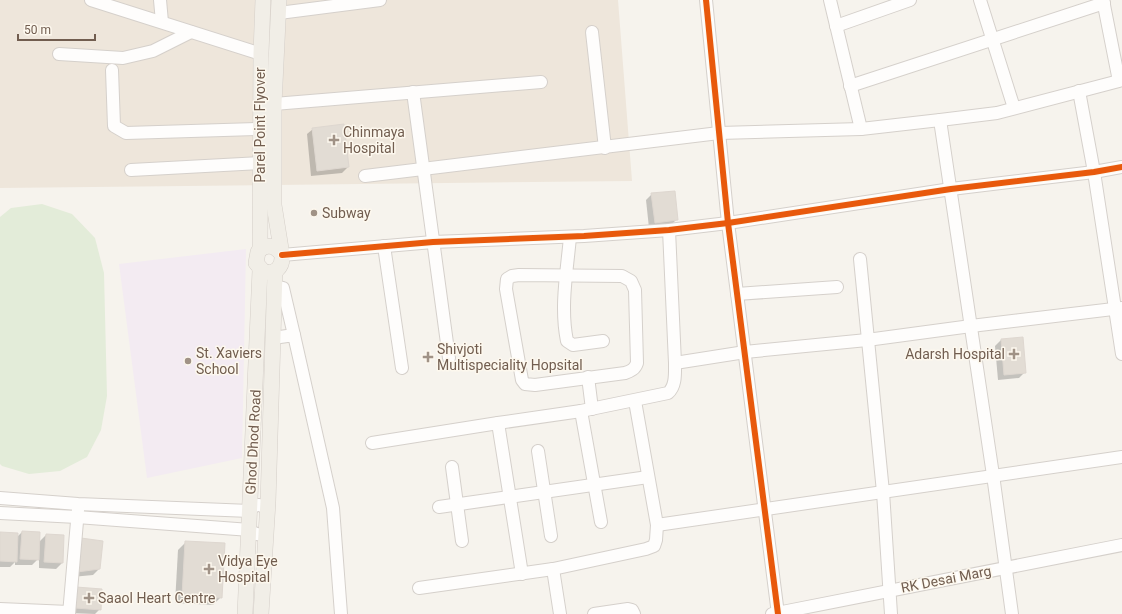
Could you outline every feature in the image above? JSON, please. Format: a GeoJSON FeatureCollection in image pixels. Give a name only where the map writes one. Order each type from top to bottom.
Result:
{"type":"FeatureCollection","features":[{"type":"Feature","properties":{"kind":"main road","name":"Parel Point Flyover"},"geometry":{"type":"LineString","coordinates":[[260,249],[260,129],[263,0]]}},
{"type":"Feature","properties":{"kind":"main road"},"geometry":{"type":"LineString","coordinates":[[260,270],[269,273],[275,271],[281,264],[282,255],[274,205],[274,104],[279,7]]}},
{"type":"Feature","properties":{"kind":"main road"},"geometry":{"type":"LineString","coordinates":[[260,249],[272,246],[282,255]]}},
{"type":"Feature","properties":{"kind":"main road","name":"Ghod Dhod Road"},"geometry":{"type":"LineString","coordinates":[[246,614],[260,270],[256,260],[260,249]]}},
{"type":"Feature","properties":{"kind":"main road"},"geometry":{"type":"LineString","coordinates":[[261,614],[268,511],[275,271]]}},
{"type":"Feature","properties":{"kind":"street"},"geometry":{"type":"LineString","coordinates":[[160,0],[162,22]]}},
{"type":"Feature","properties":{"kind":"street"},"geometry":{"type":"LineString","coordinates":[[279,7],[380,0]]}},
{"type":"Feature","properties":{"kind":"street"},"geometry":{"type":"LineString","coordinates":[[706,0],[728,223],[765,509],[776,613]]}},
{"type":"Feature","properties":{"kind":"street"},"geometry":{"type":"LineString","coordinates":[[830,0],[861,129]]}},
{"type":"Feature","properties":{"kind":"street"},"geometry":{"type":"LineString","coordinates":[[836,26],[910,0]]}},
{"type":"Feature","properties":{"kind":"street"},"geometry":{"type":"LineString","coordinates":[[980,0],[1014,108]]}},
{"type":"Feature","properties":{"kind":"street"},"geometry":{"type":"LineString","coordinates":[[95,1],[261,54]]}},
{"type":"Feature","properties":{"kind":"street"},"geometry":{"type":"LineString","coordinates":[[365,176],[719,133],[861,129],[940,120],[997,112],[1119,81],[1104,2],[850,86]]}},
{"type":"Feature","properties":{"kind":"street"},"geometry":{"type":"LineString","coordinates":[[59,54],[123,58],[154,51],[191,32]]}},
{"type":"Feature","properties":{"kind":"street"},"geometry":{"type":"LineString","coordinates":[[592,32],[605,148]]}},
{"type":"Feature","properties":{"kind":"street"},"geometry":{"type":"LineString","coordinates":[[112,70],[114,126],[126,133],[260,129]]}},
{"type":"Feature","properties":{"kind":"street"},"geometry":{"type":"LineString","coordinates":[[274,104],[541,82]]}},
{"type":"Feature","properties":{"kind":"street"},"geometry":{"type":"LineString","coordinates":[[1079,91],[1119,308],[1122,354]]}},
{"type":"Feature","properties":{"kind":"street"},"geometry":{"type":"LineString","coordinates":[[413,92],[449,358]]}},
{"type":"Feature","properties":{"kind":"street"},"geometry":{"type":"LineString","coordinates":[[940,120],[993,475],[1012,614]]}},
{"type":"Feature","properties":{"kind":"street"},"geometry":{"type":"LineString","coordinates":[[131,170],[260,163]]}},
{"type":"Feature","properties":{"kind":"street"},"geometry":{"type":"LineString","coordinates":[[282,255],[433,242],[570,237],[669,230],[728,223],[951,189],[1094,172],[1122,167]]}},
{"type":"Feature","properties":{"kind":"street"},"geometry":{"type":"LineString","coordinates":[[372,443],[587,410],[668,393],[672,390],[674,384],[675,363],[669,230]]}},
{"type":"Feature","properties":{"kind":"street"},"geometry":{"type":"LineString","coordinates":[[570,237],[564,309],[567,341],[573,345],[603,341]]}},
{"type":"Feature","properties":{"kind":"street"},"geometry":{"type":"LineString","coordinates":[[384,246],[402,368]]}},
{"type":"Feature","properties":{"kind":"street"},"geometry":{"type":"LineString","coordinates":[[860,259],[883,492],[891,614]]}},
{"type":"Feature","properties":{"kind":"street"},"geometry":{"type":"LineString","coordinates":[[519,275],[566,276],[622,276],[631,280],[634,290],[636,366],[630,372],[625,373],[534,385],[525,384],[522,380],[506,289],[507,279],[512,276],[519,275]]}},
{"type":"Feature","properties":{"kind":"street"},"geometry":{"type":"LineString","coordinates":[[275,286],[283,288],[333,508],[341,614]]}},
{"type":"Feature","properties":{"kind":"street"},"geometry":{"type":"LineString","coordinates":[[737,294],[837,287]]}},
{"type":"Feature","properties":{"kind":"street"},"geometry":{"type":"LineString","coordinates":[[675,363],[744,352],[867,340],[1119,308]]}},
{"type":"Feature","properties":{"kind":"street"},"geometry":{"type":"LineString","coordinates":[[273,338],[294,335]]}},
{"type":"Feature","properties":{"kind":"street"},"geometry":{"type":"LineString","coordinates":[[588,377],[587,410],[594,485],[601,522]]}},
{"type":"Feature","properties":{"kind":"street"},"geometry":{"type":"LineString","coordinates":[[419,588],[553,569],[654,546],[657,525],[635,401]]}},
{"type":"Feature","properties":{"kind":"street"},"geometry":{"type":"LineString","coordinates":[[498,423],[522,574]]}},
{"type":"Feature","properties":{"kind":"street"},"geometry":{"type":"LineString","coordinates":[[538,451],[551,536]]}},
{"type":"Feature","properties":{"kind":"street"},"geometry":{"type":"LineString","coordinates":[[657,525],[1122,457]]}},
{"type":"Feature","properties":{"kind":"street"},"geometry":{"type":"LineString","coordinates":[[452,467],[462,541]]}},
{"type":"Feature","properties":{"kind":"street"},"geometry":{"type":"LineString","coordinates":[[439,507],[648,477]]}},
{"type":"Feature","properties":{"kind":"street"},"geometry":{"type":"LineString","coordinates":[[0,498],[78,504],[250,511],[252,507],[258,505],[264,506],[268,511]]}},
{"type":"Feature","properties":{"kind":"street"},"geometry":{"type":"LineString","coordinates":[[0,609],[69,613],[78,504]]}},
{"type":"Feature","properties":{"kind":"street"},"geometry":{"type":"LineString","coordinates":[[0,513],[77,516],[250,530],[257,535],[263,534],[266,531]]}},
{"type":"Feature","properties":{"kind":"street","name":"RK Desai Marg"},"geometry":{"type":"LineString","coordinates":[[776,613],[1122,546]]}},
{"type":"Feature","properties":{"kind":"street"},"geometry":{"type":"LineString","coordinates":[[553,569],[560,614]]}},
{"type":"Feature","properties":{"kind":"street"},"geometry":{"type":"LineString","coordinates":[[594,614],[628,609],[632,610],[634,614]]}},
{"type":"Feature","properties":{"kind":"shaded area"},"geometry":{"type":"Polygon","coordinates":[[[0,0],[618,0],[632,181],[0,188],[0,0]]]}},
{"type":"Feature","properties":{"kind":"shaded area","name":"St. Xaviers School"},"geometry":{"type":"Polygon","coordinates":[[[246,249],[242,458],[147,478],[119,264],[246,249]]]}},
{"type":"Feature","properties":{"kind":"green space"},"geometry":{"type":"Polygon","coordinates":[[[42,204],[72,214],[95,238],[104,273],[107,396],[101,430],[87,457],[60,471],[29,474],[2,466],[0,464],[0,217],[11,208],[42,204]]]}},
{"type":"Feature","properties":{"kind":"building"},"geometry":{"type":"Polygon","coordinates":[[[344,124],[349,167],[317,171],[312,128],[344,124]]]}},
{"type":"Feature","properties":{"kind":"building"},"geometry":{"type":"Polygon","coordinates":[[[675,191],[678,220],[655,223],[651,193],[675,191]]]}},
{"type":"Feature","properties":{"kind":"building"},"geometry":{"type":"Polygon","coordinates":[[[1023,337],[1026,373],[1004,375],[1001,339],[1023,337]]]}},
{"type":"Feature","properties":{"kind":"building"},"geometry":{"type":"Polygon","coordinates":[[[22,531],[40,532],[39,560],[20,559],[22,531]]]}},
{"type":"Feature","properties":{"kind":"building"},"geometry":{"type":"Polygon","coordinates":[[[0,532],[18,533],[17,562],[0,561],[0,532]]]}},
{"type":"Feature","properties":{"kind":"building"},"geometry":{"type":"Polygon","coordinates":[[[46,534],[64,535],[63,563],[44,562],[46,534]]]}},
{"type":"Feature","properties":{"kind":"building"},"geometry":{"type":"Polygon","coordinates":[[[81,538],[103,541],[100,569],[77,572],[81,538]]]}},
{"type":"Feature","properties":{"kind":"building"},"geometry":{"type":"Polygon","coordinates":[[[185,541],[225,543],[222,598],[182,596],[185,541]]]}},
{"type":"Feature","properties":{"kind":"building"},"geometry":{"type":"Polygon","coordinates":[[[76,587],[102,589],[101,610],[75,608],[76,587]]]}},
{"type":"Feature","properties":{"kind":"cycle path"},"geometry":{"type":"LineString","coordinates":[[706,0],[728,223],[778,614]]}},
{"type":"Feature","properties":{"kind":"cycle path"},"geometry":{"type":"LineString","coordinates":[[282,255],[433,242],[584,236],[669,230],[728,223],[951,189],[1094,172],[1122,167]]}},
{"type":"Feature","properties":{"kind":"place","name":"Chinmaya Hospital"},"geometry":{"type":"Point","coordinates":[334,140]}},
{"type":"Feature","properties":{"kind":"place","name":"Subway"},"geometry":{"type":"Point","coordinates":[314,213]}},
{"type":"Feature","properties":{"kind":"place","name":"Adarsh Hospital"},"geometry":{"type":"Point","coordinates":[1014,354]}},
{"type":"Feature","properties":{"kind":"place","name":"Shivjoti Multispeciality Hopsital"},"geometry":{"type":"Point","coordinates":[428,357]}},
{"type":"Feature","properties":{"kind":"place","name":"St. Xaviers School"},"geometry":{"type":"Point","coordinates":[188,361]}},
{"type":"Feature","properties":{"kind":"place","name":"Vidya Eye Hospital"},"geometry":{"type":"Point","coordinates":[209,569]}},
{"type":"Feature","properties":{"kind":"place","name":"Saaol Heart Centre"},"geometry":{"type":"Point","coordinates":[89,598]}}]}
